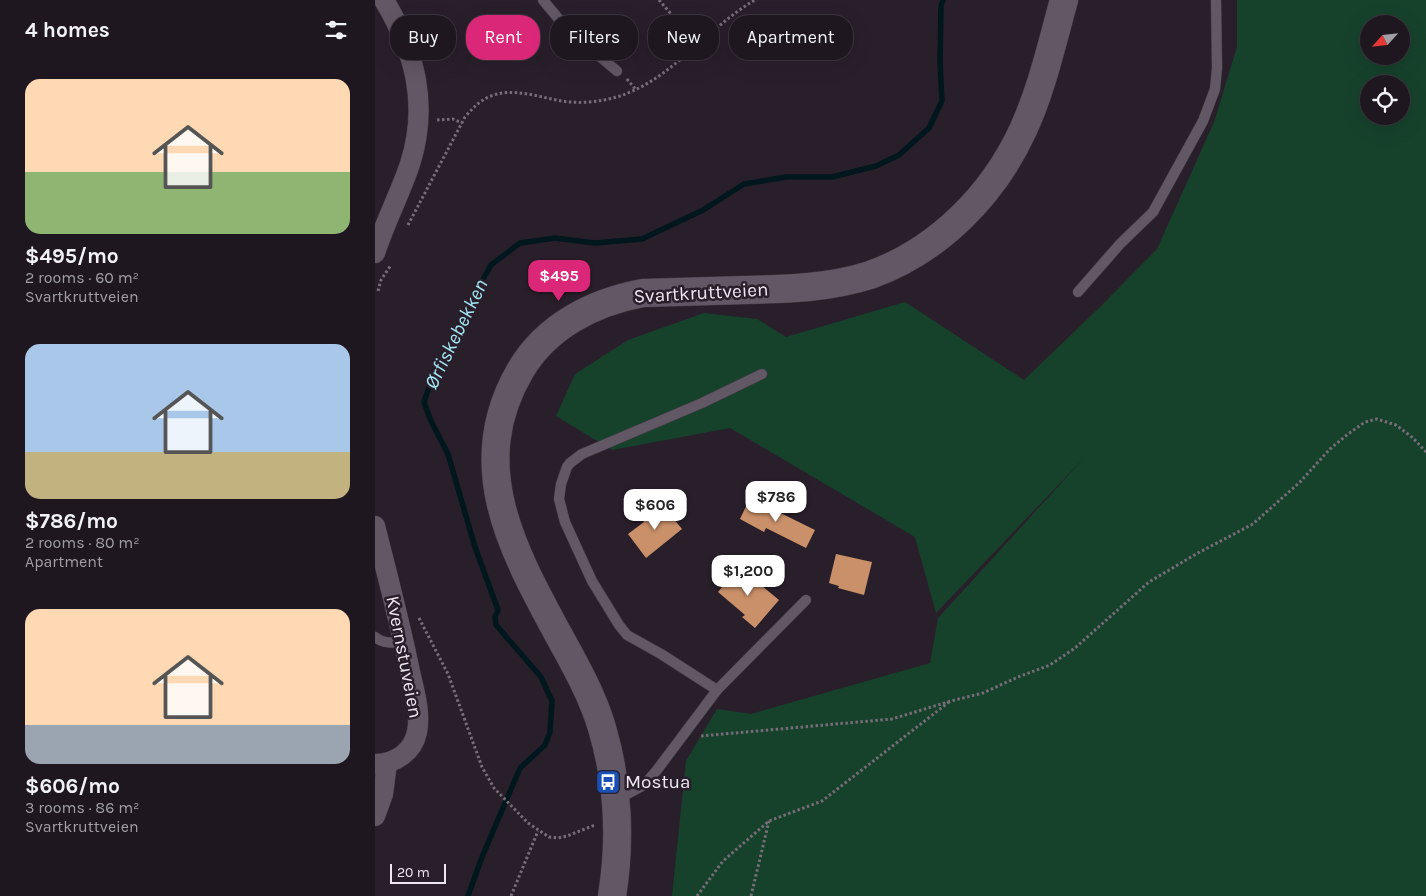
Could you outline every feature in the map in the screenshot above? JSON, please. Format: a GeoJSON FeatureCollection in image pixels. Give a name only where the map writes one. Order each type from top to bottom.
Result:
{"type":"FeatureCollection","features":[{"type":"Feature","properties":{"kind":"street"},"geometry":{"type":"LineString","coordinates":[[375,252],[410,164],[419,120],[418,85],[412,60],[402,34],[384,0]]}},
{"type":"Feature","properties":{"kind":"street","name":"Svartkruttveien"},"geometry":{"type":"LineString","coordinates":[[612,896],[616,862],[616,810],[608,752],[601,727],[582,680],[538,597],[513,541],[499,499],[494,458],[496,440],[500,417],[515,378],[535,349],[562,325],[580,314],[620,297],[643,293],[787,289],[841,282],[869,275],[893,265],[936,239],[954,225],[984,194],[1013,150],[1032,108],[1064,0]]}},
{"type":"Feature","properties":{"kind":"street","name":"Kvernstuveien"},"geometry":{"type":"LineString","coordinates":[[375,526],[415,695],[418,722],[414,742],[408,750],[402,756],[381,763]]}},
{"type":"Feature","properties":{"kind":"street"},"geometry":{"type":"LineString","coordinates":[[375,816],[383,794],[381,763]]}},
{"type":"Feature","properties":{"kind":"lane"},"geometry":{"type":"LineString","coordinates":[[543,0],[567,29],[617,71]]}},
{"type":"Feature","properties":{"kind":"lane"},"geometry":{"type":"LineString","coordinates":[[1078,292],[1120,244],[1153,212],[1161,201],[1203,121],[1215,89],[1217,68],[1216,0]]}},
{"type":"Feature","properties":{"kind":"lane"},"geometry":{"type":"LineString","coordinates":[[717,690],[632,638],[619,625],[592,581],[565,522],[559,499],[561,484],[570,463],[582,454],[702,403],[762,374]]}},
{"type":"Feature","properties":{"kind":"lane"},"geometry":{"type":"LineString","coordinates":[[616,810],[644,784],[717,690],[806,600]]}},
{"type":"Feature","properties":{"kind":"lane"},"geometry":{"type":"LineString","coordinates":[[375,637],[392,643],[403,641]]}},
{"type":"Feature","properties":{"kind":"path"},"geometry":{"type":"LineString","coordinates":[[659,0],[672,15]]}},
{"type":"Feature","properties":{"kind":"path"},"geometry":{"type":"LineString","coordinates":[[719,26],[755,0]]}},
{"type":"Feature","properties":{"kind":"path"},"geometry":{"type":"LineString","coordinates":[[407,228],[461,123],[478,103],[493,95],[502,93],[524,94],[569,102],[604,100],[636,90],[651,82],[678,60]]}},
{"type":"Feature","properties":{"kind":"path"},"geometry":{"type":"LineString","coordinates":[[429,120],[453,119],[461,123]]}},
{"type":"Feature","properties":{"kind":"path"},"geometry":{"type":"LineString","coordinates":[[379,291],[381,280],[388,271],[394,257]]}},
{"type":"Feature","properties":{"kind":"path"},"geometry":{"type":"LineString","coordinates":[[681,738],[892,719],[983,693],[1018,677],[1050,666],[1075,648],[1149,582],[1195,554],[1253,524],[1299,482],[1330,449],[1365,422],[1377,420],[1396,425],[1413,438],[1426,452]]}},
{"type":"Feature","properties":{"kind":"path"},"geometry":{"type":"LineString","coordinates":[[415,611],[451,681],[482,767],[491,784],[515,811],[538,831],[549,837],[558,838],[567,836],[616,810]]}},
{"type":"Feature","properties":{"kind":"path"},"geometry":{"type":"LineString","coordinates":[[697,896],[723,861],[769,821],[822,801],[951,701]]}},
{"type":"Feature","properties":{"kind":"path"},"geometry":{"type":"LineString","coordinates":[[751,896],[769,821]]}},
{"type":"Feature","properties":{"kind":"path"},"geometry":{"type":"LineString","coordinates":[[511,896],[538,831]]}},
{"type":"Feature","properties":{"kind":"green space"},"geometry":{"type":"Polygon","coordinates":[[[1237,0],[1426,0],[1426,896],[672,896],[686,761],[717,709],[751,714],[930,663],[938,618],[1086,456],[936,613],[915,537],[730,428],[612,450],[556,416],[575,374],[628,340],[704,313],[757,319],[786,337],[905,302],[1024,380],[1157,249],[1214,122],[1237,47],[1237,0]]]}},
{"type":"Feature","properties":{"kind":"building"},"geometry":{"type":"Polygon","coordinates":[[[750,498],[815,530],[806,548],[766,528],[764,532],[740,519],[750,498]]]}},
{"type":"Feature","properties":{"kind":"building"},"geometry":{"type":"Polygon","coordinates":[[[663,506],[682,529],[646,558],[628,534],[644,522],[642,519],[652,511],[654,514],[663,506]]]}},
{"type":"Feature","properties":{"kind":"building"},"geometry":{"type":"Polygon","coordinates":[[[836,554],[872,562],[864,595],[838,588],[839,586],[829,583],[836,554]]]}},
{"type":"Feature","properties":{"kind":"building"},"geometry":{"type":"Polygon","coordinates":[[[739,567],[779,600],[755,628],[742,617],[745,615],[718,592],[739,567]]]}},
{"type":"Feature","properties":{"kind":"waterway","name":"Ørfiskebekken"},"geometry":{"type":"LineString","coordinates":[[468,896],[482,857],[520,768],[545,745],[550,732],[552,701],[541,677],[496,625],[495,617],[498,610],[475,547],[448,454],[431,421],[424,402],[432,379],[468,306],[491,265],[520,243],[555,238],[595,243],[642,239],[703,210],[744,184],[786,177],[832,177],[876,166],[899,155],[929,128],[942,101],[940,62],[941,6],[943,0]]}},
{"type":"Feature","properties":{"kind":"place","name":"Mostua"},"geometry":{"type":"Point","coordinates":[608,782]}}]}
